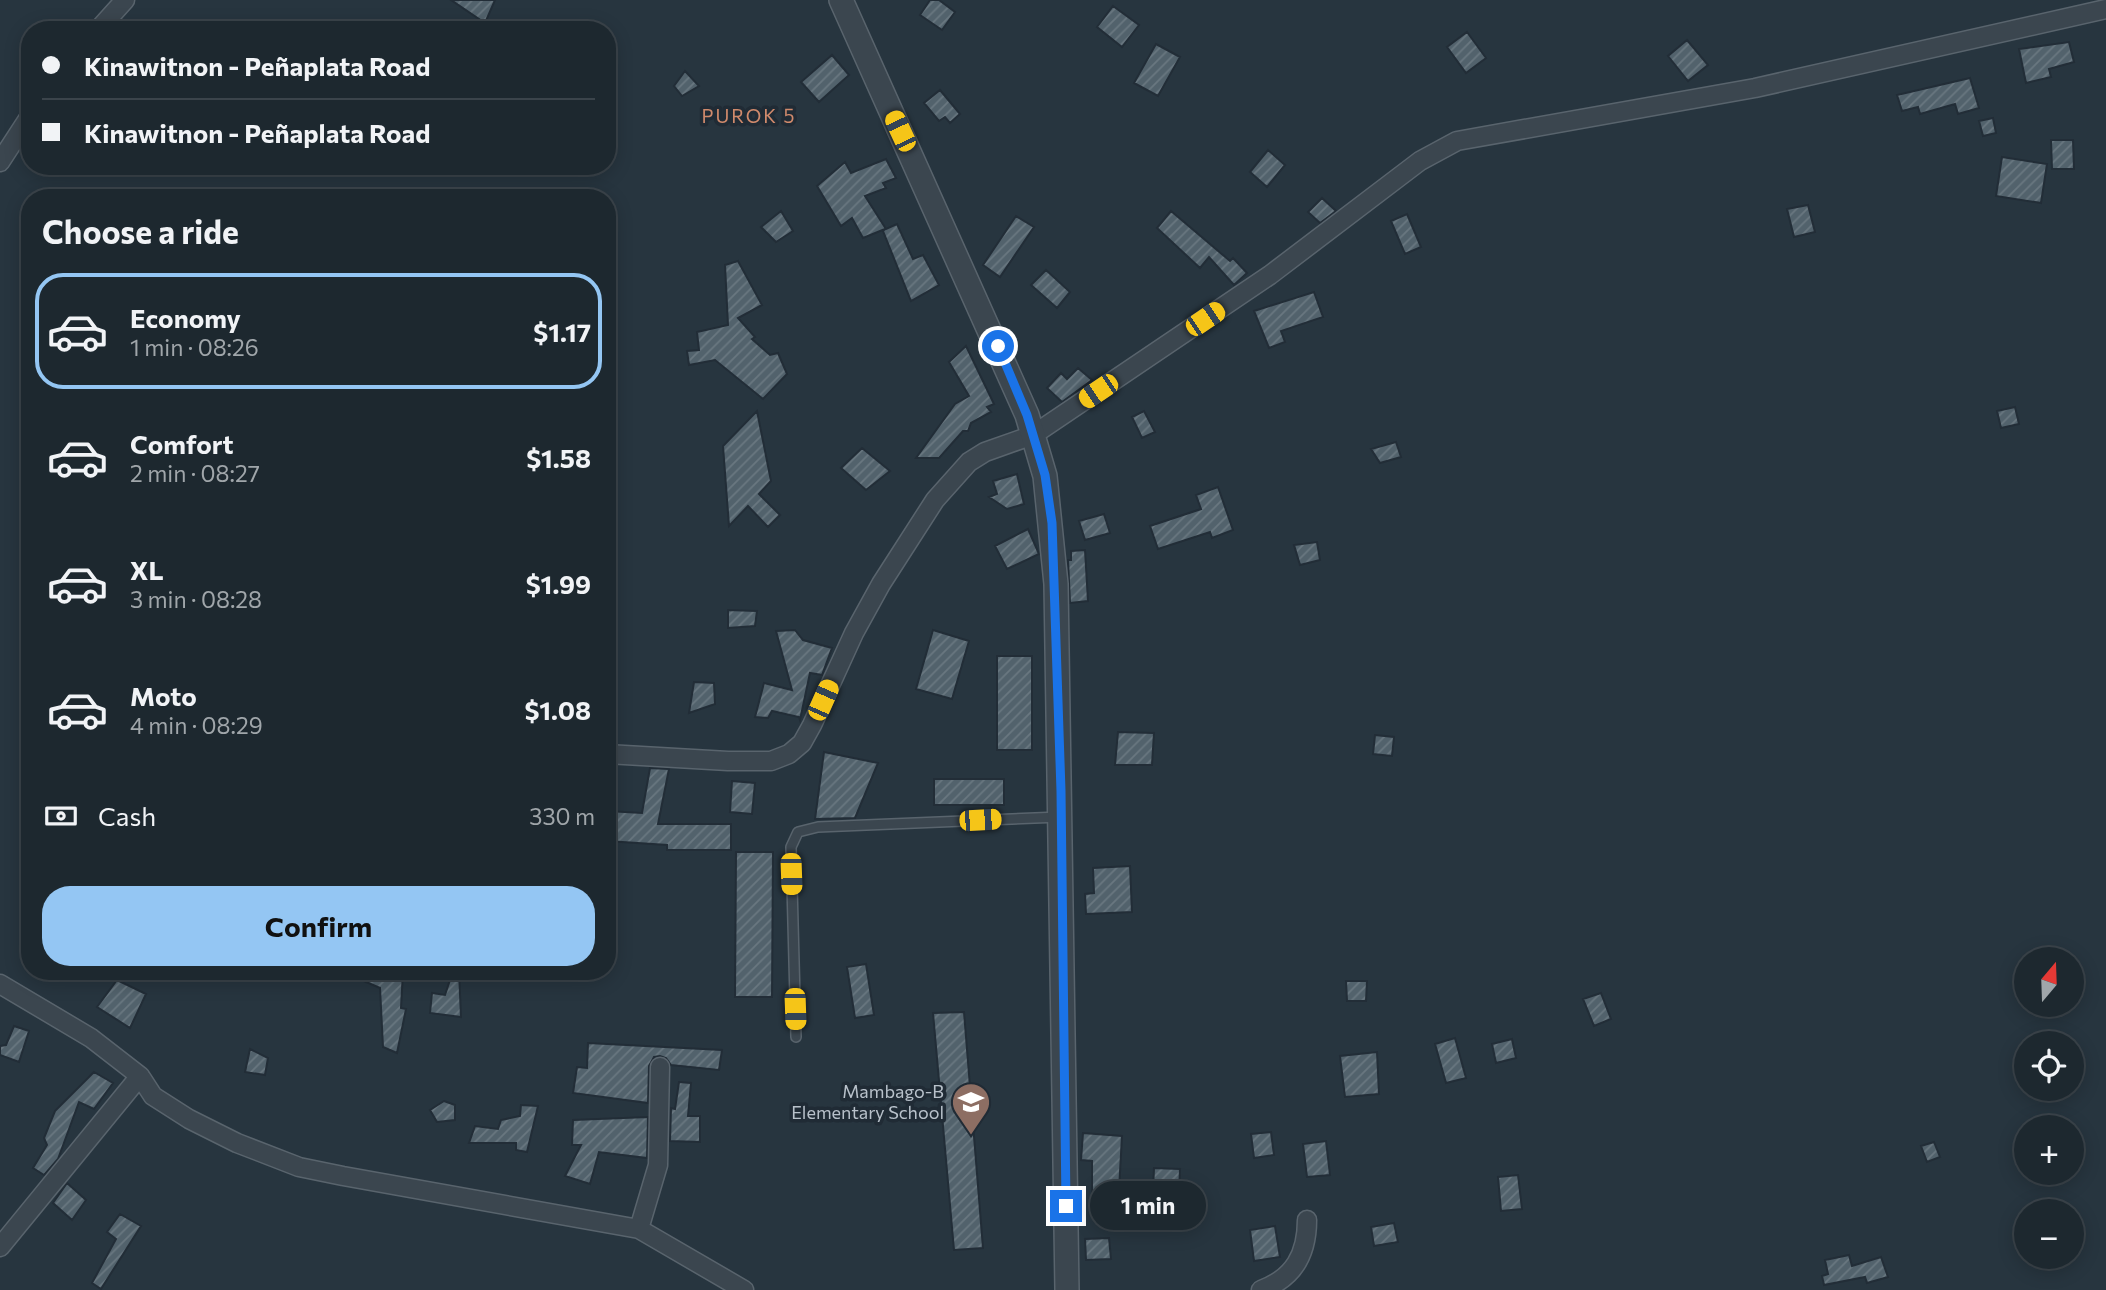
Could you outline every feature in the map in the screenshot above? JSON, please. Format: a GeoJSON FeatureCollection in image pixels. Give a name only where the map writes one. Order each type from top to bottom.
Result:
{"type":"FeatureCollection","features":[{"type":"Feature","properties":{"kind":"street"},"geometry":{"type":"LineString","coordinates":[[106,21],[125,0]]}},
{"type":"Feature","properties":{"kind":"street"},"geometry":{"type":"LineString","coordinates":[[841,0],[998,346],[1033,435],[1045,475],[1052,523],[1062,817],[1067,1290]]}},
{"type":"Feature","properties":{"kind":"street"},"geometry":{"type":"LineString","coordinates":[[616,755],[771,761],[789,754],[802,743],[812,725],[854,633],[881,584],[936,500],[969,462],[985,452],[1033,435],[1270,275],[1420,161],[1457,141],[1755,88],[2106,9]]}},
{"type":"Feature","properties":{"kind":"street"},"geometry":{"type":"LineString","coordinates":[[0,162],[21,130]]}},
{"type":"Feature","properties":{"kind":"street"},"geometry":{"type":"LineString","coordinates":[[0,984],[91,1038],[140,1076],[153,1096],[189,1119],[237,1143],[299,1167],[639,1229],[744,1290]]}},
{"type":"Feature","properties":{"kind":"street"},"geometry":{"type":"LineString","coordinates":[[639,1229],[658,1165],[660,1067]]}},
{"type":"Feature","properties":{"kind":"street"},"geometry":{"type":"LineString","coordinates":[[0,1247],[140,1076]]}},
{"type":"Feature","properties":{"kind":"street"},"geometry":{"type":"LineString","coordinates":[[1261,1290],[1280,1283],[1292,1271],[1307,1239],[1307,1220]]}},
{"type":"Feature","properties":{"kind":"lane"},"geometry":{"type":"LineString","coordinates":[[796,1037],[791,847],[798,832],[818,827],[1062,817]]}},
{"type":"Feature","properties":{"kind":"building"},"geometry":{"type":"Polygon","coordinates":[[[451,0],[495,0],[486,21],[451,0]]]}},
{"type":"Feature","properties":{"kind":"building"},"geometry":{"type":"Polygon","coordinates":[[[930,0],[939,0],[955,12],[942,30],[920,15],[930,0]]]}},
{"type":"Feature","properties":{"kind":"building"},"geometry":{"type":"Polygon","coordinates":[[[1113,6],[1139,25],[1122,47],[1097,27],[1113,6]]]}},
{"type":"Feature","properties":{"kind":"building"},"geometry":{"type":"Polygon","coordinates":[[[1467,32],[1486,58],[1466,73],[1447,47],[1467,32]]]}},
{"type":"Feature","properties":{"kind":"building"},"geometry":{"type":"Polygon","coordinates":[[[1687,40],[1708,65],[1688,81],[1668,56],[1687,40]]]}},
{"type":"Feature","properties":{"kind":"building"},"geometry":{"type":"Polygon","coordinates":[[[2069,42],[2074,62],[2049,69],[2051,77],[2026,83],[2019,49],[2069,42]]]}},
{"type":"Feature","properties":{"kind":"building"},"geometry":{"type":"Polygon","coordinates":[[[1156,44],[1180,57],[1158,96],[1134,83],[1156,44]]]}},
{"type":"Feature","properties":{"kind":"building"},"geometry":{"type":"Polygon","coordinates":[[[832,55],[849,75],[819,102],[801,82],[832,55]]]}},
{"type":"Feature","properties":{"kind":"building"},"geometry":{"type":"Polygon","coordinates":[[[685,71],[699,86],[682,96],[674,86],[685,71]]]}},
{"type":"Feature","properties":{"kind":"building"},"geometry":{"type":"Polygon","coordinates":[[[1970,78],[1979,108],[1958,114],[1955,104],[1920,114],[1918,107],[1902,111],[1897,95],[1970,78]]]}},
{"type":"Feature","properties":{"kind":"building"},"geometry":{"type":"Polygon","coordinates":[[[940,90],[960,114],[950,123],[945,117],[939,121],[924,103],[940,90]]]}},
{"type":"Feature","properties":{"kind":"building"},"geometry":{"type":"Polygon","coordinates":[[[1993,118],[1996,133],[1983,136],[1979,121],[1993,118]]]}},
{"type":"Feature","properties":{"kind":"building"},"geometry":{"type":"Polygon","coordinates":[[[2051,140],[2073,140],[2074,169],[2052,169],[2051,140]]]}},
{"type":"Feature","properties":{"kind":"building"},"geometry":{"type":"Polygon","coordinates":[[[1268,150],[1285,165],[1267,187],[1250,172],[1268,150]]]}},
{"type":"Feature","properties":{"kind":"building"},"geometry":{"type":"Polygon","coordinates":[[[2002,157],[2047,164],[2041,203],[1996,196],[2002,157]]]}},
{"type":"Feature","properties":{"kind":"building"},"geometry":{"type":"Polygon","coordinates":[[[886,159],[896,178],[883,183],[886,188],[865,196],[886,229],[897,224],[913,259],[923,255],[939,285],[911,301],[883,231],[885,229],[863,238],[852,218],[841,226],[817,186],[845,162],[851,173],[886,159]]]}},
{"type":"Feature","properties":{"kind":"building"},"geometry":{"type":"Polygon","coordinates":[[[1322,198],[1336,211],[1320,223],[1308,212],[1322,198]]]}},
{"type":"Feature","properties":{"kind":"building"},"geometry":{"type":"Polygon","coordinates":[[[1808,205],[1815,232],[1794,237],[1787,209],[1808,205]]]}},
{"type":"Feature","properties":{"kind":"building"},"geometry":{"type":"Polygon","coordinates":[[[781,211],[793,231],[776,242],[761,227],[781,211]]]}},
{"type":"Feature","properties":{"kind":"building"},"geometry":{"type":"Polygon","coordinates":[[[1171,211],[1230,261],[1233,258],[1247,273],[1234,285],[1209,257],[1200,268],[1157,228],[1171,211]]]}},
{"type":"Feature","properties":{"kind":"building"},"geometry":{"type":"Polygon","coordinates":[[[1407,214],[1421,247],[1405,254],[1391,221],[1407,214]]]}},
{"type":"Feature","properties":{"kind":"building"},"geometry":{"type":"Polygon","coordinates":[[[1016,216],[1034,227],[1000,277],[983,265],[1016,216]]]}},
{"type":"Feature","properties":{"kind":"building"},"geometry":{"type":"Polygon","coordinates":[[[738,261],[762,305],[738,318],[755,337],[752,339],[770,355],[778,353],[787,374],[763,399],[715,360],[689,365],[687,351],[699,350],[697,332],[728,325],[725,265],[738,261]]]}},
{"type":"Feature","properties":{"kind":"building"},"geometry":{"type":"Polygon","coordinates":[[[1046,270],[1070,292],[1057,308],[1031,285],[1046,270]]]}},
{"type":"Feature","properties":{"kind":"building"},"geometry":{"type":"Polygon","coordinates":[[[1314,292],[1323,317],[1281,331],[1285,342],[1269,348],[1254,311],[1314,292]]]}},
{"type":"Feature","properties":{"kind":"building"},"geometry":{"type":"Polygon","coordinates":[[[966,346],[994,404],[987,407],[991,412],[971,423],[968,431],[963,431],[939,458],[916,458],[955,404],[969,396],[949,362],[966,346]]]}},
{"type":"Feature","properties":{"kind":"building"},"geometry":{"type":"Polygon","coordinates":[[[1078,368],[1092,380],[1062,402],[1047,388],[1061,373],[1067,379],[1078,368]]]}},
{"type":"Feature","properties":{"kind":"building"},"geometry":{"type":"Polygon","coordinates":[[[2015,407],[2019,424],[2001,428],[1997,411],[2015,407]]]}},
{"type":"Feature","properties":{"kind":"building"},"geometry":{"type":"Polygon","coordinates":[[[757,411],[771,481],[759,494],[780,515],[768,527],[748,506],[729,526],[723,446],[757,411]]]}},
{"type":"Feature","properties":{"kind":"building"},"geometry":{"type":"Polygon","coordinates":[[[1144,411],[1155,432],[1142,438],[1132,417],[1144,411]]]}},
{"type":"Feature","properties":{"kind":"building"},"geometry":{"type":"Polygon","coordinates":[[[1396,442],[1401,457],[1380,463],[1371,449],[1396,442]]]}},
{"type":"Feature","properties":{"kind":"building"},"geometry":{"type":"Polygon","coordinates":[[[862,448],[890,471],[866,490],[841,468],[862,448]]]}},
{"type":"Feature","properties":{"kind":"building"},"geometry":{"type":"Polygon","coordinates":[[[1017,474],[1024,504],[1007,509],[989,497],[997,494],[993,481],[1017,474]]]}},
{"type":"Feature","properties":{"kind":"building"},"geometry":{"type":"Polygon","coordinates":[[[1218,487],[1233,530],[1212,538],[1210,532],[1158,549],[1150,526],[1201,509],[1196,495],[1218,487]]]}},
{"type":"Feature","properties":{"kind":"building"},"geometry":{"type":"Polygon","coordinates":[[[1104,514],[1110,533],[1085,540],[1079,521],[1104,514]]]}},
{"type":"Feature","properties":{"kind":"building"},"geometry":{"type":"Polygon","coordinates":[[[1028,529],[1039,554],[1007,569],[995,546],[1028,529]]]}},
{"type":"Feature","properties":{"kind":"building"},"geometry":{"type":"Polygon","coordinates":[[[1317,542],[1320,560],[1300,565],[1294,545],[1317,542]]]}},
{"type":"Feature","properties":{"kind":"building"},"geometry":{"type":"Polygon","coordinates":[[[1085,550],[1088,601],[1070,603],[1068,560],[1071,560],[1071,551],[1085,550]]]}},
{"type":"Feature","properties":{"kind":"building"},"geometry":{"type":"Polygon","coordinates":[[[728,610],[757,611],[755,626],[728,628],[728,610]]]}},
{"type":"Feature","properties":{"kind":"building"},"geometry":{"type":"Polygon","coordinates":[[[795,630],[803,640],[832,648],[822,675],[810,673],[800,720],[799,717],[772,711],[768,718],[755,717],[764,683],[792,690],[776,631],[795,630]]]}},
{"type":"Feature","properties":{"kind":"building"},"geometry":{"type":"Polygon","coordinates":[[[933,630],[969,641],[952,699],[916,689],[933,630]]]}},
{"type":"Feature","properties":{"kind":"building"},"geometry":{"type":"Polygon","coordinates":[[[997,656],[1032,656],[1032,750],[997,750],[997,656]]]}},
{"type":"Feature","properties":{"kind":"building"},"geometry":{"type":"Polygon","coordinates":[[[694,682],[714,683],[715,704],[689,713],[694,682]]]}},
{"type":"Feature","properties":{"kind":"building"},"geometry":{"type":"Polygon","coordinates":[[[1118,732],[1154,733],[1152,765],[1115,765],[1118,732]]]}},
{"type":"Feature","properties":{"kind":"building"},"geometry":{"type":"Polygon","coordinates":[[[1375,735],[1394,737],[1392,756],[1373,754],[1375,735]]]}},
{"type":"Feature","properties":{"kind":"building"},"geometry":{"type":"Polygon","coordinates":[[[824,752],[878,763],[855,818],[815,819],[824,752]]]}},
{"type":"Feature","properties":{"kind":"building"},"geometry":{"type":"Polygon","coordinates":[[[650,768],[669,769],[658,824],[731,824],[731,850],[667,850],[667,845],[616,842],[616,812],[642,813],[650,768]]]}},
{"type":"Feature","properties":{"kind":"building"},"geometry":{"type":"Polygon","coordinates":[[[934,779],[1004,779],[1004,805],[934,805],[934,779]]]}},
{"type":"Feature","properties":{"kind":"building"},"geometry":{"type":"Polygon","coordinates":[[[732,781],[755,783],[752,814],[730,812],[732,781]]]}},
{"type":"Feature","properties":{"kind":"building"},"geometry":{"type":"Polygon","coordinates":[[[736,852],[773,852],[772,997],[735,997],[736,852]]]}},
{"type":"Feature","properties":{"kind":"building"},"geometry":{"type":"Polygon","coordinates":[[[1130,866],[1132,912],[1086,914],[1085,894],[1094,893],[1093,868],[1130,866]]]}},
{"type":"Feature","properties":{"kind":"building"},"geometry":{"type":"Polygon","coordinates":[[[866,964],[874,1015],[855,1018],[847,967],[866,964]]]}},
{"type":"Feature","properties":{"kind":"building"},"geometry":{"type":"Polygon","coordinates":[[[117,980],[146,994],[130,1028],[97,1007],[117,980]]]}},
{"type":"Feature","properties":{"kind":"building"},"geometry":{"type":"Polygon","coordinates":[[[362,980],[403,980],[401,1008],[406,1009],[397,1053],[383,1047],[380,988],[362,980]]]}},
{"type":"Feature","properties":{"kind":"building"},"geometry":{"type":"Polygon","coordinates":[[[450,980],[459,980],[461,1017],[430,1013],[432,993],[445,995],[450,980]]]}},
{"type":"Feature","properties":{"kind":"building"},"geometry":{"type":"Polygon","coordinates":[[[1346,981],[1367,981],[1366,1001],[1347,1001],[1346,981]]]}},
{"type":"Feature","properties":{"kind":"building"},"geometry":{"type":"Polygon","coordinates":[[[1601,993],[1611,1019],[1594,1026],[1583,999],[1601,993]]]}},
{"type":"Feature","properties":{"kind":"building"},"geometry":{"type":"Polygon","coordinates":[[[964,1012],[983,1248],[954,1250],[933,1013],[964,1012]]]}},
{"type":"Feature","properties":{"kind":"building"},"geometry":{"type":"Polygon","coordinates":[[[14,1026],[29,1031],[19,1062],[0,1055],[0,1046],[6,1045],[14,1026]]]}},
{"type":"Feature","properties":{"kind":"building"},"geometry":{"type":"Polygon","coordinates":[[[1455,1038],[1466,1078],[1446,1083],[1435,1044],[1455,1038]]]}},
{"type":"Feature","properties":{"kind":"building"},"geometry":{"type":"Polygon","coordinates":[[[1512,1039],[1516,1058],[1496,1063],[1492,1044],[1512,1039]]]}},
{"type":"Feature","properties":{"kind":"building"},"geometry":{"type":"Polygon","coordinates":[[[588,1043],[722,1050],[719,1070],[671,1065],[666,1058],[654,1057],[649,1066],[648,1103],[573,1093],[577,1067],[587,1068],[588,1043]]]}},
{"type":"Feature","properties":{"kind":"building"},"geometry":{"type":"Polygon","coordinates":[[[250,1049],[268,1058],[265,1075],[245,1072],[250,1049]]]}},
{"type":"Feature","properties":{"kind":"building"},"geometry":{"type":"Polygon","coordinates":[[[1377,1052],[1379,1094],[1345,1097],[1340,1056],[1377,1052]]]}},
{"type":"Feature","properties":{"kind":"building"},"geometry":{"type":"Polygon","coordinates":[[[94,1072],[113,1083],[94,1109],[79,1102],[58,1159],[44,1175],[33,1168],[47,1145],[44,1138],[55,1111],[94,1072]]]}},
{"type":"Feature","properties":{"kind":"building"},"geometry":{"type":"Polygon","coordinates":[[[679,1082],[691,1083],[688,1116],[700,1116],[700,1142],[670,1141],[671,1108],[675,1109],[679,1082]]]}},
{"type":"Feature","properties":{"kind":"building"},"geometry":{"type":"Polygon","coordinates":[[[444,1101],[455,1105],[455,1120],[437,1122],[430,1110],[444,1101]]]}},
{"type":"Feature","properties":{"kind":"building"},"geometry":{"type":"Polygon","coordinates":[[[521,1105],[538,1106],[527,1152],[516,1150],[516,1143],[469,1143],[475,1126],[498,1129],[501,1120],[520,1116],[521,1105]]]}},
{"type":"Feature","properties":{"kind":"building"},"geometry":{"type":"Polygon","coordinates":[[[648,1117],[647,1158],[599,1152],[590,1184],[565,1176],[581,1145],[572,1145],[573,1120],[648,1117]]]}},
{"type":"Feature","properties":{"kind":"building"},"geometry":{"type":"Polygon","coordinates":[[[1271,1132],[1274,1155],[1254,1158],[1251,1134],[1271,1132]]]}},
{"type":"Feature","properties":{"kind":"building"},"geometry":{"type":"Polygon","coordinates":[[[1083,1133],[1122,1136],[1118,1208],[1092,1208],[1092,1161],[1081,1160],[1083,1133]]]}},
{"type":"Feature","properties":{"kind":"building"},"geometry":{"type":"Polygon","coordinates":[[[1326,1141],[1330,1175],[1307,1177],[1303,1144],[1326,1141]]]}},
{"type":"Feature","properties":{"kind":"building"},"geometry":{"type":"Polygon","coordinates":[[[1934,1142],[1940,1157],[1927,1162],[1921,1146],[1934,1142]]]}},
{"type":"Feature","properties":{"kind":"building"},"geometry":{"type":"Polygon","coordinates":[[[1154,1168],[1180,1169],[1179,1193],[1153,1191],[1154,1168]]]}},
{"type":"Feature","properties":{"kind":"building"},"geometry":{"type":"Polygon","coordinates":[[[1518,1175],[1522,1209],[1501,1211],[1498,1177],[1518,1175]]]}},
{"type":"Feature","properties":{"kind":"building"},"geometry":{"type":"Polygon","coordinates":[[[67,1183],[86,1200],[72,1220],[53,1203],[67,1183]]]}},
{"type":"Feature","properties":{"kind":"building"},"geometry":{"type":"Polygon","coordinates":[[[120,1214],[141,1226],[101,1289],[92,1283],[116,1239],[107,1232],[120,1214]]]}},
{"type":"Feature","properties":{"kind":"building"},"geometry":{"type":"Polygon","coordinates":[[[1394,1223],[1398,1242],[1374,1246],[1371,1227],[1394,1223]]]}},
{"type":"Feature","properties":{"kind":"building"},"geometry":{"type":"Polygon","coordinates":[[[1275,1226],[1280,1257],[1254,1261],[1250,1230],[1275,1226]]]}},
{"type":"Feature","properties":{"kind":"building"},"geometry":{"type":"Polygon","coordinates":[[[1109,1238],[1111,1259],[1086,1260],[1085,1239],[1109,1238]]]}},
{"type":"Feature","properties":{"kind":"building"},"geometry":{"type":"Polygon","coordinates":[[[1849,1255],[1852,1266],[1881,1257],[1888,1277],[1867,1283],[1865,1277],[1824,1285],[1822,1276],[1828,1274],[1825,1260],[1849,1255]]]}},
{"type":"Feature","properties":{"kind":"place","name":"Mambago-B Elementary School"},"geometry":{"type":"Point","coordinates":[971,1136]}},
{"type":"Feature","properties":{"kind":"district","name":"PUROK 5"},"geometry":{"type":"Point","coordinates":[749,116]}},
{"type":"Feature","properties":{"kind":"route"},"geometry":{"type":"LineString","coordinates":[[998,346],[1027,415],[1045,475],[1052,523],[1061,791],[1066,1206]]}}]}
